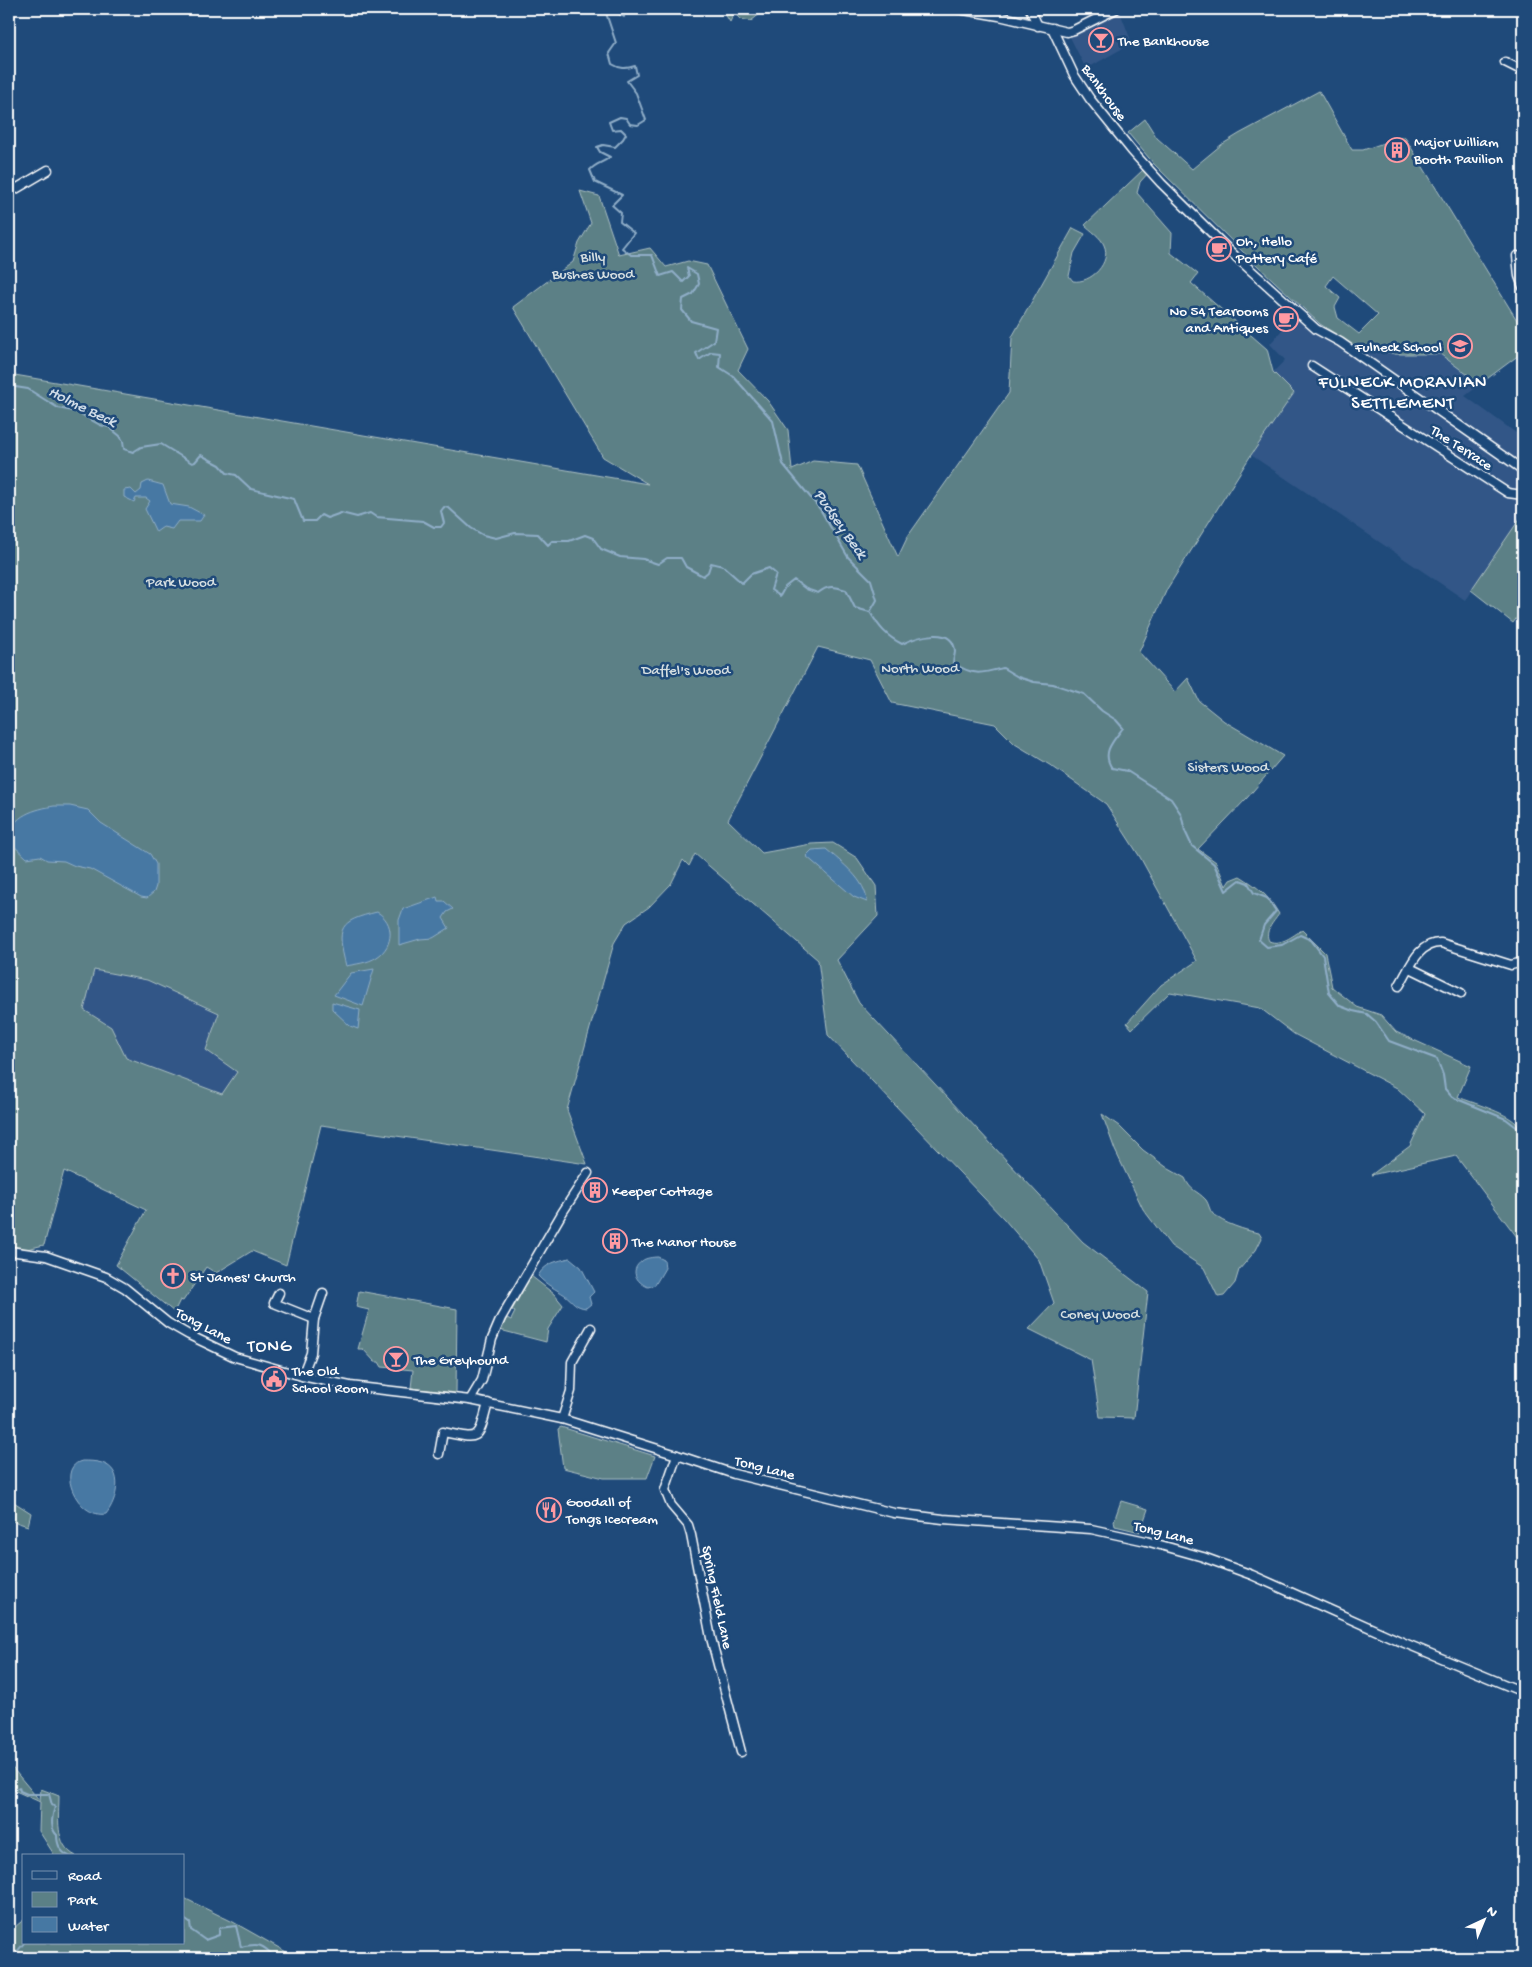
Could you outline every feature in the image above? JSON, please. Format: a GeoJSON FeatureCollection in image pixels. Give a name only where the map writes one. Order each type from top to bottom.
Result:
{"type":"FeatureCollection","features":[{"type":"Feature","properties":{"kind":"street"},"geometry":{"type":"LineString","coordinates":[[958,9],[999,16],[1067,32],[1116,9]]}},
{"type":"Feature","properties":{"kind":"street"},"geometry":{"type":"LineString","coordinates":[[1030,9],[1038,26]]}},
{"type":"Feature","properties":{"kind":"street","name":"Bankhouse"},"geometry":{"type":"LineString","coordinates":[[1052,28],[1074,75],[1090,99],[1161,183],[1235,256],[1316,329],[1340,342],[1523,470]]}},
{"type":"Feature","properties":{"kind":"street"},"geometry":{"type":"LineString","coordinates":[[1506,62],[1523,71]]}},
{"type":"Feature","properties":{"kind":"street"},"geometry":{"type":"LineString","coordinates":[[9,193],[48,170]]}},
{"type":"Feature","properties":{"kind":"street"},"geometry":{"type":"LineString","coordinates":[[1517,256],[1520,265],[1519,276],[1523,287]]}},
{"type":"Feature","properties":{"kind":"street","name":"The Terrace"},"geometry":{"type":"LineString","coordinates":[[1312,366],[1508,493],[1523,495]]}},
{"type":"Feature","properties":{"kind":"street"},"geometry":{"type":"LineString","coordinates":[[1399,986],[1420,950],[1431,942],[1442,943],[1511,964],[1523,962]]}},
{"type":"Feature","properties":{"kind":"street"},"geometry":{"type":"LineString","coordinates":[[1410,968],[1461,993]]}},
{"type":"Feature","properties":{"kind":"street"},"geometry":{"type":"LineString","coordinates":[[470,1400],[482,1380],[492,1339],[501,1318],[562,1213],[588,1173]]}},
{"type":"Feature","properties":{"kind":"street","name":"Tong Lane"},"geometry":{"type":"LineString","coordinates":[[9,1251],[46,1256],[106,1277],[125,1288],[168,1323],[189,1335],[235,1357],[302,1376],[350,1386],[470,1400],[562,1419],[734,1474],[894,1513],[943,1519],[1091,1529],[1203,1557],[1252,1575],[1402,1642],[1523,1692]]}},
{"type":"Feature","properties":{"kind":"street"},"geometry":{"type":"LineString","coordinates":[[279,1292],[274,1303],[314,1319]]}},
{"type":"Feature","properties":{"kind":"street"},"geometry":{"type":"LineString","coordinates":[[302,1376],[312,1352],[314,1319],[323,1294]]}},
{"type":"Feature","properties":{"kind":"street"},"geometry":{"type":"LineString","coordinates":[[562,1419],[571,1391],[572,1362],[591,1328]]}},
{"type":"Feature","properties":{"kind":"street"},"geometry":{"type":"LineString","coordinates":[[439,1454],[442,1432],[470,1438],[480,1433],[488,1403]]}},
{"type":"Feature","properties":{"kind":"street","name":"Spring Field Lane"},"geometry":{"type":"LineString","coordinates":[[677,1455],[665,1490],[671,1505],[688,1525],[691,1535],[711,1638],[741,1752]]}},
{"type":"Feature","properties":{"kind":"shaded area","name":"The Bankhouse"},"geometry":{"type":"Polygon","coordinates":[[[1120,12],[1132,43],[1086,69],[1070,37],[1120,12]]]}},
{"type":"Feature","properties":{"kind":"shaded area","name":"Fulneck School"},"geometry":{"type":"Polygon","coordinates":[[[1319,91],[1352,150],[1363,150],[1404,136],[1523,330],[1523,352],[1465,396],[1523,438],[1523,514],[1465,600],[1251,455],[1294,393],[1273,372],[1285,360],[1270,344],[1293,317],[1310,330],[1320,324],[1364,352],[1378,315],[1239,134],[1319,91]]]}},
{"type":"Feature","properties":{"kind":"shaded area"},"geometry":{"type":"Polygon","coordinates":[[[93,970],[147,980],[219,1013],[237,1071],[254,1047],[331,1085],[222,1094],[126,1058],[111,1027],[84,1010],[93,970]]]}},
{"type":"Feature","properties":{"kind":"green space"},"geometry":{"type":"Polygon","coordinates":[[[722,9],[766,9],[751,21],[740,19],[734,13],[730,22],[722,9]]]}},
{"type":"Feature","properties":{"kind":"green space"},"geometry":{"type":"Polygon","coordinates":[[[1319,91],[1352,150],[1363,150],[1404,136],[1523,330],[1523,352],[1480,384],[1440,354],[1395,354],[1372,348],[1364,352],[1320,324],[1244,253],[1154,164],[1128,133],[1145,119],[1157,138],[1192,169],[1221,145],[1319,91]],[[1333,276],[1326,286],[1340,298],[1335,307],[1338,318],[1359,334],[1378,315],[1333,276]]]}},
{"type":"Feature","properties":{"kind":"green space"},"geometry":{"type":"Polygon","coordinates":[[[1145,168],[1149,172],[1140,182],[1137,193],[1172,233],[1171,253],[1198,274],[1191,283],[1267,349],[1273,372],[1294,393],[1251,455],[1167,589],[1139,652],[1175,692],[1188,678],[1199,701],[1224,721],[1283,756],[1247,798],[1198,849],[1216,862],[1226,886],[1230,880],[1240,876],[1257,888],[1271,902],[1279,914],[1268,930],[1269,941],[1282,941],[1302,930],[1325,953],[1332,987],[1357,1007],[1381,1015],[1396,1032],[1471,1066],[1458,1097],[1504,1115],[1519,1127],[1523,1141],[1523,1245],[1456,1156],[1371,1175],[1410,1146],[1425,1114],[1397,1088],[1294,1034],[1260,1008],[1170,992],[1132,1029],[1127,1023],[1161,985],[1197,961],[1140,857],[1106,804],[1053,767],[1015,744],[995,724],[892,703],[870,660],[818,647],[728,820],[762,853],[811,844],[833,843],[857,858],[876,886],[878,916],[837,960],[859,1003],[1083,1242],[1148,1292],[1134,1418],[1100,1417],[1091,1360],[1029,1329],[1054,1303],[1039,1260],[1004,1219],[828,1035],[818,960],[695,854],[689,866],[683,860],[671,884],[649,907],[626,923],[614,943],[567,1110],[587,1164],[321,1125],[286,1265],[252,1251],[216,1273],[206,1267],[183,1301],[180,1300],[174,1312],[116,1265],[146,1210],[64,1171],[44,1245],[27,1249],[9,1245],[9,374],[648,484],[603,457],[513,307],[573,262],[579,243],[591,223],[580,191],[599,196],[619,255],[650,248],[666,267],[688,261],[707,265],[748,349],[738,370],[768,401],[788,430],[792,470],[813,461],[857,465],[898,557],[908,536],[1009,393],[1012,337],[1073,228],[1085,234],[1074,253],[1069,276],[1073,281],[1087,279],[1102,265],[1106,252],[1103,242],[1085,225],[1145,168]],[[94,970],[84,1010],[111,1027],[126,1058],[222,1094],[237,1072],[206,1050],[219,1013],[147,980],[94,970]]]}},
{"type":"Feature","properties":{"kind":"green space"},"geometry":{"type":"Polygon","coordinates":[[[1523,514],[1523,609],[1513,623],[1471,590],[1523,514]]]}},
{"type":"Feature","properties":{"kind":"green space"},"geometry":{"type":"Polygon","coordinates":[[[1102,1114],[1119,1126],[1143,1150],[1185,1178],[1187,1183],[1206,1200],[1217,1217],[1235,1226],[1259,1233],[1262,1238],[1256,1250],[1239,1270],[1235,1283],[1224,1296],[1218,1297],[1204,1268],[1171,1246],[1143,1209],[1115,1150],[1102,1114]]]}},
{"type":"Feature","properties":{"kind":"green space"},"geometry":{"type":"Polygon","coordinates":[[[531,1276],[554,1294],[563,1305],[548,1329],[546,1342],[500,1330],[507,1318],[511,1320],[515,1312],[512,1310],[531,1276]]]}},
{"type":"Feature","properties":{"kind":"green space"},"geometry":{"type":"Polygon","coordinates":[[[359,1291],[457,1309],[456,1393],[411,1388],[413,1370],[382,1367],[379,1362],[375,1362],[363,1349],[358,1349],[369,1310],[356,1307],[359,1291]]]}},
{"type":"Feature","properties":{"kind":"green space"},"geometry":{"type":"Polygon","coordinates":[[[561,1427],[655,1456],[647,1478],[604,1478],[563,1468],[558,1429],[561,1427]]]}},
{"type":"Feature","properties":{"kind":"green space"},"geometry":{"type":"Polygon","coordinates":[[[9,1499],[31,1513],[28,1526],[9,1520],[9,1499]]]}},
{"type":"Feature","properties":{"kind":"green space"},"geometry":{"type":"Polygon","coordinates":[[[1121,1501],[1148,1509],[1140,1532],[1115,1526],[1114,1521],[1121,1501]]]}},
{"type":"Feature","properties":{"kind":"green space"},"geometry":{"type":"Polygon","coordinates":[[[9,1764],[40,1801],[41,1789],[59,1796],[59,1830],[64,1845],[73,1854],[54,1854],[39,1831],[40,1802],[9,1788],[9,1764]]]}},
{"type":"Feature","properties":{"kind":"green space"},"geometry":{"type":"Polygon","coordinates":[[[185,1898],[233,1922],[297,1958],[9,1958],[10,1936],[22,1921],[22,1944],[185,1944],[185,1898]]]}},
{"type":"Feature","properties":{"kind":"water"},"geometry":{"type":"Polygon","coordinates":[[[148,481],[163,485],[170,504],[189,507],[204,515],[200,521],[178,521],[172,529],[163,527],[156,532],[145,509],[150,501],[146,498],[136,498],[134,502],[124,497],[124,490],[131,489],[136,494],[141,490],[142,484],[148,481]]]}},
{"type":"Feature","properties":{"kind":"water"},"geometry":{"type":"Polygon","coordinates":[[[54,806],[70,806],[88,810],[101,823],[150,854],[156,864],[156,886],[154,892],[147,898],[141,897],[90,869],[75,866],[64,861],[47,860],[40,856],[27,858],[13,845],[10,837],[11,829],[26,814],[54,806]]]}},
{"type":"Feature","properties":{"kind":"water"},"geometry":{"type":"Polygon","coordinates":[[[826,849],[858,879],[866,894],[867,902],[854,897],[806,856],[812,850],[826,849]]]}},
{"type":"Feature","properties":{"kind":"water"},"geometry":{"type":"Polygon","coordinates":[[[437,897],[438,901],[444,901],[453,909],[447,912],[443,918],[449,928],[433,938],[420,939],[399,945],[399,920],[403,909],[437,897]]]}},
{"type":"Feature","properties":{"kind":"water"},"geometry":{"type":"Polygon","coordinates":[[[377,912],[383,916],[389,928],[390,934],[387,947],[373,959],[346,966],[341,942],[341,934],[344,928],[355,919],[377,912]]]}},
{"type":"Feature","properties":{"kind":"water"},"geometry":{"type":"Polygon","coordinates":[[[374,969],[363,1006],[334,995],[351,973],[374,969]]]}},
{"type":"Feature","properties":{"kind":"water"},"geometry":{"type":"Polygon","coordinates":[[[332,1002],[360,1010],[358,1029],[350,1026],[332,1009],[332,1002]]]}},
{"type":"Feature","properties":{"kind":"water"},"geometry":{"type":"Polygon","coordinates":[[[658,1257],[664,1260],[665,1268],[655,1285],[648,1287],[637,1279],[636,1268],[643,1260],[658,1257]]]}},
{"type":"Feature","properties":{"kind":"water"},"geometry":{"type":"Polygon","coordinates":[[[570,1258],[581,1267],[594,1292],[589,1297],[591,1304],[586,1308],[577,1305],[538,1276],[548,1265],[570,1258]]]}},
{"type":"Feature","properties":{"kind":"water"},"geometry":{"type":"Polygon","coordinates":[[[82,1461],[102,1463],[114,1472],[117,1486],[116,1494],[106,1514],[86,1509],[73,1492],[70,1473],[74,1465],[82,1461]]]}},
{"type":"Feature","properties":{"kind":"waterway","name":"Pudsey Beck"},"geometry":{"type":"LineString","coordinates":[[625,9],[624,17],[612,10],[606,13],[616,43],[609,53],[612,64],[615,66],[623,68],[635,66],[637,75],[627,81],[636,93],[646,120],[638,125],[630,124],[626,118],[620,117],[609,122],[612,130],[621,129],[626,134],[615,147],[603,145],[597,147],[600,152],[610,157],[590,170],[595,182],[622,195],[612,205],[621,213],[620,222],[634,233],[622,248],[631,255],[652,255],[660,276],[673,272],[683,282],[689,276],[687,268],[697,274],[699,284],[693,294],[683,299],[682,310],[691,321],[716,328],[714,341],[696,353],[699,360],[711,352],[720,353],[719,367],[733,376],[773,421],[783,464],[820,509],[848,557],[871,580],[877,600],[870,612]]}},
{"type":"Feature","properties":{"kind":"waterway","name":"Holme Beck"},"geometry":{"type":"LineString","coordinates":[[9,386],[28,389],[58,408],[77,412],[100,425],[109,427],[120,436],[124,449],[133,452],[141,447],[161,444],[192,463],[201,455],[220,465],[227,473],[236,475],[251,489],[294,499],[303,521],[315,521],[321,515],[327,518],[341,513],[357,517],[370,513],[376,517],[423,521],[434,527],[441,527],[444,523],[441,511],[444,507],[449,508],[471,528],[483,535],[496,538],[515,533],[538,534],[548,545],[552,541],[569,541],[585,535],[593,538],[601,549],[620,557],[643,559],[658,564],[667,558],[681,558],[686,567],[703,576],[708,572],[711,563],[723,566],[742,583],[751,574],[769,568],[776,574],[771,590],[780,596],[785,587],[794,580],[806,589],[818,593],[828,587],[846,590],[855,608],[870,612]]}},
{"type":"Feature","properties":{"kind":"waterway","name":"Pudsey Beck"},"geometry":{"type":"LineString","coordinates":[[870,612],[883,631],[902,644],[924,636],[933,635],[948,638],[953,643],[955,651],[953,663],[966,670],[977,673],[1003,668],[1018,677],[1034,682],[1053,684],[1084,694],[1102,711],[1116,720],[1123,728],[1112,742],[1108,752],[1109,763],[1112,768],[1127,771],[1171,799],[1181,814],[1185,831],[1192,846],[1214,864],[1226,891],[1240,880],[1248,883],[1254,893],[1267,898],[1276,911],[1264,925],[1259,940],[1267,947],[1282,945],[1300,935],[1311,940],[1323,956],[1329,993],[1340,1006],[1367,1014],[1376,1022],[1389,1041],[1437,1059],[1443,1075],[1445,1089],[1452,1097],[1506,1119],[1519,1129],[1519,1157],[1523,1173]]}},
{"type":"Feature","properties":{"kind":"waterway"},"geometry":{"type":"LineString","coordinates":[[9,1781],[14,1790],[19,1787],[20,1791],[27,1794],[49,1794],[52,1805],[55,1807],[52,1818],[53,1829],[57,1835],[60,1847],[66,1854]]}},
{"type":"Feature","properties":{"kind":"waterway"},"geometry":{"type":"LineString","coordinates":[[185,1920],[190,1923],[191,1930],[205,1940],[219,1935],[219,1928],[236,1926],[241,1947],[252,1945],[264,1947],[275,1958]]}},
{"type":"Feature","properties":{"kind":"waterway"},"geometry":{"type":"LineString","coordinates":[[9,1954],[16,1953],[23,1944]]}},
{"type":"Feature","properties":{"kind":"place","name":"The Bankhouse"},"geometry":{"type":"Point","coordinates":[1101,40]}},
{"type":"Feature","properties":{"kind":"place","name":"Major William Booth Pavilion"},"geometry":{"type":"Point","coordinates":[1397,150]}},
{"type":"Feature","properties":{"kind":"place","name":"Oh, Hello Pottery Café"},"geometry":{"type":"Point","coordinates":[1219,249]}},
{"type":"Feature","properties":{"kind":"place","name":"No 54 Tearooms and Antiques"},"geometry":{"type":"Point","coordinates":[1286,319]}},
{"type":"Feature","properties":{"kind":"place","name":"Fulneck School"},"geometry":{"type":"Point","coordinates":[1460,346]}},
{"type":"Feature","properties":{"kind":"place","name":"Keeper Cottage"},"geometry":{"type":"Point","coordinates":[595,1190]}},
{"type":"Feature","properties":{"kind":"place","name":"The Manor House"},"geometry":{"type":"Point","coordinates":[615,1241]}},
{"type":"Feature","properties":{"kind":"place","name":"St James' Church"},"geometry":{"type":"Point","coordinates":[173,1276]}},
{"type":"Feature","properties":{"kind":"place","name":"The Greyhound"},"geometry":{"type":"Point","coordinates":[396,1359]}},
{"type":"Feature","properties":{"kind":"place","name":"The Old School Room"},"geometry":{"type":"Point","coordinates":[274,1379]}},
{"type":"Feature","properties":{"kind":"place","name":"Goodall of Tongs Icecream"},"geometry":{"type":"Point","coordinates":[549,1510]}},
{"type":"Feature","properties":{"kind":"district","name":"FULNECK MORAVIAN SETTLEMENT"},"geometry":{"type":"Point","coordinates":[1403,391]}},
{"type":"Feature","properties":{"kind":"district","name":"TONG"},"geometry":{"type":"Point","coordinates":[270,1345]}},
{"type":"Feature","properties":{"kind":"park label","name":"Billy Bushes Wood"},"geometry":{"type":"Point","coordinates":[593,264]}},
{"type":"Feature","properties":{"kind":"park label","name":"Park Wood"},"geometry":{"type":"Point","coordinates":[181,581]}},
{"type":"Feature","properties":{"kind":"park label","name":"North Wood"},"geometry":{"type":"Point","coordinates":[920,667]}},
{"type":"Feature","properties":{"kind":"park label","name":"Daffel's Wood"},"geometry":{"type":"Point","coordinates":[686,669]}},
{"type":"Feature","properties":{"kind":"park label","name":"Sisters Wood"},"geometry":{"type":"Point","coordinates":[1228,766]}},
{"type":"Feature","properties":{"kind":"park label","name":"Coney Wood"},"geometry":{"type":"Point","coordinates":[1100,1313]}}]}
